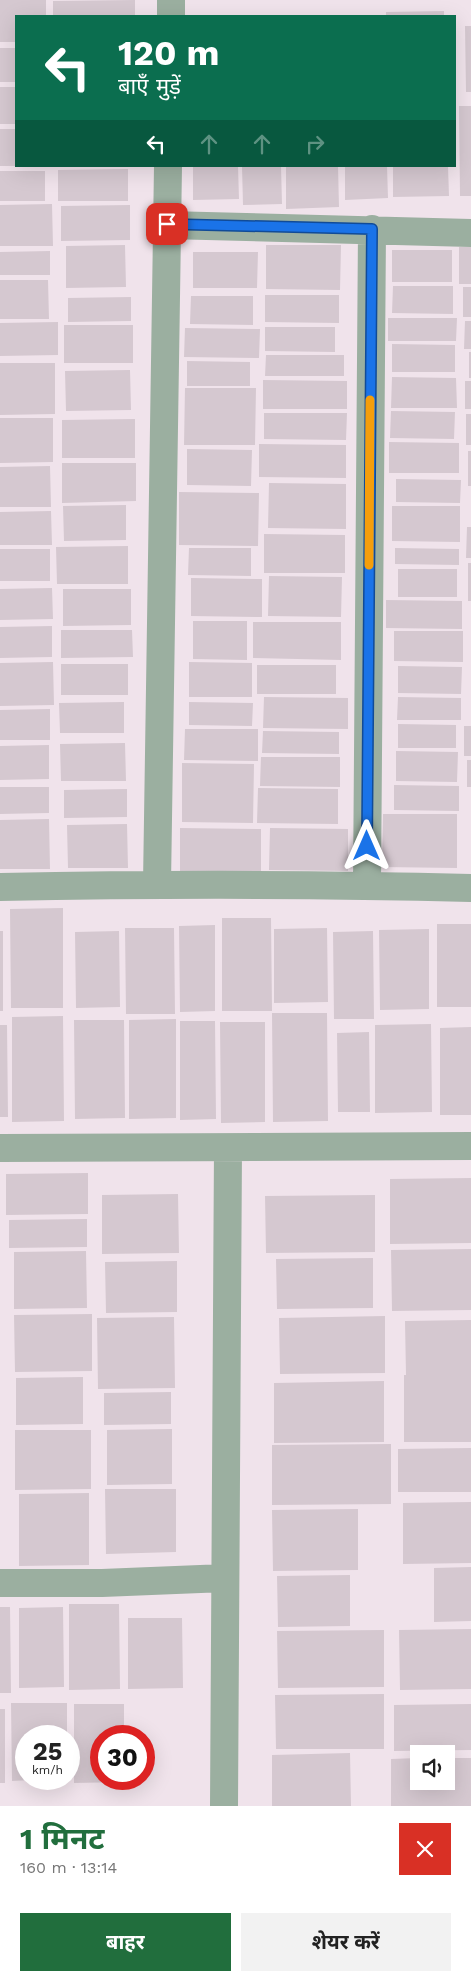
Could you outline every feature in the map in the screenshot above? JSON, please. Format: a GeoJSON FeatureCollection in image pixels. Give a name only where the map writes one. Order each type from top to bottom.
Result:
{"type":"FeatureCollection","features":[{"type":"Feature","properties":{"kind":"street"},"geometry":{"type":"LineString","coordinates":[[171,0],[171,15]]}},
{"type":"Feature","properties":{"kind":"street"},"geometry":{"type":"LineString","coordinates":[[157,884],[168,167]]}},
{"type":"Feature","properties":{"kind":"street"},"geometry":{"type":"LineString","coordinates":[[167,224],[471,233]]}},
{"type":"Feature","properties":{"kind":"street"},"geometry":{"type":"LineString","coordinates":[[366,885],[372,229]]}},
{"type":"Feature","properties":{"kind":"street"},"geometry":{"type":"LineString","coordinates":[[0,887],[157,884],[366,885],[471,888]]}},
{"type":"Feature","properties":{"kind":"street"},"geometry":{"type":"LineString","coordinates":[[0,1148],[471,1146]]}},
{"type":"Feature","properties":{"kind":"street"},"geometry":{"type":"LineString","coordinates":[[224,1806],[228,1148]]}},
{"type":"Feature","properties":{"kind":"street"},"geometry":{"type":"LineString","coordinates":[[0,1583],[102,1583],[225,1578]]}},
{"type":"Feature","properties":{"kind":"building"},"geometry":{"type":"Polygon","coordinates":[[[0,0],[46,0],[46,15],[15,15],[15,42],[0,42],[0,0]]]}},
{"type":"Feature","properties":{"kind":"building"},"geometry":{"type":"Polygon","coordinates":[[[135,0],[135,15],[53,15],[53,1],[135,0]]]}},
{"type":"Feature","properties":{"kind":"building"},"geometry":{"type":"Polygon","coordinates":[[[444,11],[444,15],[386,15],[386,12],[444,11]]]}},
{"type":"Feature","properties":{"kind":"building"},"geometry":{"type":"Polygon","coordinates":[[[465,26],[471,26],[471,92],[466,92],[465,26]]]}},
{"type":"Feature","properties":{"kind":"building"},"geometry":{"type":"Polygon","coordinates":[[[0,48],[15,48],[15,82],[0,82],[0,48]]]}},
{"type":"Feature","properties":{"kind":"building"},"geometry":{"type":"Polygon","coordinates":[[[0,87],[15,87],[15,124],[0,124],[0,87]]]}},
{"type":"Feature","properties":{"kind":"building"},"geometry":{"type":"Polygon","coordinates":[[[459,106],[471,106],[471,196],[460,196],[459,106]]]}},
{"type":"Feature","properties":{"kind":"building"},"geometry":{"type":"Polygon","coordinates":[[[0,129],[15,129],[15,166],[0,166],[0,129]]]}},
{"type":"Feature","properties":{"kind":"building"},"geometry":{"type":"Polygon","coordinates":[[[193,167],[238,167],[239,199],[193,200],[193,167]]]}},
{"type":"Feature","properties":{"kind":"building"},"geometry":{"type":"Polygon","coordinates":[[[242,167],[281,167],[282,204],[243,205],[242,167]]]}},
{"type":"Feature","properties":{"kind":"building"},"geometry":{"type":"Polygon","coordinates":[[[286,167],[338,167],[339,207],[286,209],[286,167]]]}},
{"type":"Feature","properties":{"kind":"building"},"geometry":{"type":"Polygon","coordinates":[[[345,167],[387,167],[388,198],[345,200],[345,167]]]}},
{"type":"Feature","properties":{"kind":"building"},"geometry":{"type":"Polygon","coordinates":[[[393,167],[448,167],[449,196],[393,197],[393,167]]]}},
{"type":"Feature","properties":{"kind":"building"},"geometry":{"type":"Polygon","coordinates":[[[128,169],[128,201],[58,201],[58,170],[128,169]]]}},
{"type":"Feature","properties":{"kind":"building"},"geometry":{"type":"Polygon","coordinates":[[[0,171],[45,171],[45,201],[0,201],[0,171]]]}},
{"type":"Feature","properties":{"kind":"building"},"geometry":{"type":"Polygon","coordinates":[[[52,204],[53,246],[0,246],[0,205],[52,204]]]}},
{"type":"Feature","properties":{"kind":"building"},"geometry":{"type":"Polygon","coordinates":[[[130,205],[130,240],[61,241],[61,206],[130,205]]]}},
{"type":"Feature","properties":{"kind":"building"},"geometry":{"type":"Polygon","coordinates":[[[125,245],[126,287],[66,288],[66,246],[125,245]]]}},
{"type":"Feature","properties":{"kind":"building"},"geometry":{"type":"Polygon","coordinates":[[[266,245],[341,245],[340,290],[266,289],[266,245]]]}},
{"type":"Feature","properties":{"kind":"building"},"geometry":{"type":"Polygon","coordinates":[[[459,247],[471,247],[471,284],[459,284],[459,247]]]}},
{"type":"Feature","properties":{"kind":"building"},"geometry":{"type":"Polygon","coordinates":[[[392,250],[452,250],[452,282],[392,282],[392,250]]]}},
{"type":"Feature","properties":{"kind":"building"},"geometry":{"type":"Polygon","coordinates":[[[50,251],[50,275],[0,275],[0,252],[50,251]]]}},
{"type":"Feature","properties":{"kind":"building"},"geometry":{"type":"Polygon","coordinates":[[[193,252],[258,252],[257,288],[193,288],[193,252]]]}},
{"type":"Feature","properties":{"kind":"building"},"geometry":{"type":"Polygon","coordinates":[[[0,280],[48,280],[49,319],[0,319],[0,280]]]}},
{"type":"Feature","properties":{"kind":"building"},"geometry":{"type":"Polygon","coordinates":[[[393,286],[453,286],[453,314],[392,313],[393,286]]]}},
{"type":"Feature","properties":{"kind":"building"},"geometry":{"type":"Polygon","coordinates":[[[463,287],[471,287],[471,317],[463,317],[463,287]]]}},
{"type":"Feature","properties":{"kind":"building"},"geometry":{"type":"Polygon","coordinates":[[[265,295],[339,295],[339,323],[265,322],[265,295]]]}},
{"type":"Feature","properties":{"kind":"building"},"geometry":{"type":"Polygon","coordinates":[[[191,296],[253,296],[253,325],[190,324],[191,296]]]}},
{"type":"Feature","properties":{"kind":"building"},"geometry":{"type":"Polygon","coordinates":[[[131,297],[131,321],[68,322],[68,298],[131,297]]]}},
{"type":"Feature","properties":{"kind":"building"},"geometry":{"type":"Polygon","coordinates":[[[388,318],[457,318],[456,341],[388,341],[388,318]]]}},
{"type":"Feature","properties":{"kind":"building"},"geometry":{"type":"Polygon","coordinates":[[[465,321],[471,321],[471,349],[464,349],[465,321]]]}},
{"type":"Feature","properties":{"kind":"building"},"geometry":{"type":"Polygon","coordinates":[[[58,322],[58,355],[0,356],[0,323],[58,322]]]}},
{"type":"Feature","properties":{"kind":"building"},"geometry":{"type":"Polygon","coordinates":[[[64,325],[133,325],[133,363],[64,363],[64,325]]]}},
{"type":"Feature","properties":{"kind":"building"},"geometry":{"type":"Polygon","coordinates":[[[265,327],[335,327],[335,352],[265,351],[265,327]]]}},
{"type":"Feature","properties":{"kind":"building"},"geometry":{"type":"Polygon","coordinates":[[[185,328],[260,329],[259,358],[184,357],[185,328]]]}},
{"type":"Feature","properties":{"kind":"building"},"geometry":{"type":"Polygon","coordinates":[[[392,344],[455,345],[455,372],[392,372],[392,344]]]}},
{"type":"Feature","properties":{"kind":"building"},"geometry":{"type":"Polygon","coordinates":[[[469,352],[471,352],[471,378],[469,378],[469,352]]]}},
{"type":"Feature","properties":{"kind":"building"},"geometry":{"type":"Polygon","coordinates":[[[266,355],[344,355],[344,376],[265,376],[266,355]]]}},
{"type":"Feature","properties":{"kind":"building"},"geometry":{"type":"Polygon","coordinates":[[[187,361],[250,362],[250,386],[187,386],[187,361]]]}},
{"type":"Feature","properties":{"kind":"building"},"geometry":{"type":"Polygon","coordinates":[[[0,363],[55,363],[55,414],[0,415],[0,363]]]}},
{"type":"Feature","properties":{"kind":"building"},"geometry":{"type":"Polygon","coordinates":[[[130,370],[131,410],[66,411],[65,371],[130,370]]]}},
{"type":"Feature","properties":{"kind":"building"},"geometry":{"type":"Polygon","coordinates":[[[392,377],[456,378],[457,408],[391,408],[392,377]]]}},
{"type":"Feature","properties":{"kind":"building"},"geometry":{"type":"Polygon","coordinates":[[[263,380],[347,381],[347,409],[263,409],[263,380]]]}},
{"type":"Feature","properties":{"kind":"building"},"geometry":{"type":"Polygon","coordinates":[[[465,381],[471,381],[471,409],[465,409],[465,381]]]}},
{"type":"Feature","properties":{"kind":"building"},"geometry":{"type":"Polygon","coordinates":[[[185,388],[256,388],[255,445],[184,445],[185,388]]]}},
{"type":"Feature","properties":{"kind":"building"},"geometry":{"type":"Polygon","coordinates":[[[391,411],[455,412],[454,439],[390,438],[391,411]]]}},
{"type":"Feature","properties":{"kind":"building"},"geometry":{"type":"Polygon","coordinates":[[[264,413],[347,413],[346,440],[264,439],[264,413]]]}},
{"type":"Feature","properties":{"kind":"building"},"geometry":{"type":"Polygon","coordinates":[[[466,414],[471,414],[471,445],[466,445],[466,414]]]}},
{"type":"Feature","properties":{"kind":"building"},"geometry":{"type":"Polygon","coordinates":[[[0,418],[53,418],[53,462],[0,463],[0,418]]]}},
{"type":"Feature","properties":{"kind":"building"},"geometry":{"type":"Polygon","coordinates":[[[135,419],[135,458],[62,458],[62,420],[135,419]]]}},
{"type":"Feature","properties":{"kind":"building"},"geometry":{"type":"Polygon","coordinates":[[[389,442],[459,443],[459,473],[389,473],[389,442]]]}},
{"type":"Feature","properties":{"kind":"building"},"geometry":{"type":"Polygon","coordinates":[[[259,444],[346,445],[346,478],[259,477],[259,444]]]}},
{"type":"Feature","properties":{"kind":"building"},"geometry":{"type":"Polygon","coordinates":[[[187,449],[252,450],[251,486],[187,485],[187,449]]]}},
{"type":"Feature","properties":{"kind":"building"},"geometry":{"type":"Polygon","coordinates":[[[468,451],[471,451],[471,486],[468,486],[468,451]]]}},
{"type":"Feature","properties":{"kind":"building"},"geometry":{"type":"Polygon","coordinates":[[[62,463],[136,463],[136,501],[62,503],[62,463]]]}},
{"type":"Feature","properties":{"kind":"building"},"geometry":{"type":"Polygon","coordinates":[[[50,466],[51,507],[0,507],[0,467],[50,466]]]}},
{"type":"Feature","properties":{"kind":"building"},"geometry":{"type":"Polygon","coordinates":[[[396,479],[461,480],[460,503],[396,502],[396,479]]]}},
{"type":"Feature","properties":{"kind":"building"},"geometry":{"type":"Polygon","coordinates":[[[269,483],[346,484],[346,529],[268,528],[269,483]]]}},
{"type":"Feature","properties":{"kind":"building"},"geometry":{"type":"Polygon","coordinates":[[[179,492],[259,493],[258,546],[179,545],[179,492]]]}},
{"type":"Feature","properties":{"kind":"building"},"geometry":{"type":"Polygon","coordinates":[[[126,505],[126,540],[64,541],[63,506],[126,505]]]}},
{"type":"Feature","properties":{"kind":"building"},"geometry":{"type":"Polygon","coordinates":[[[392,506],[460,506],[460,542],[392,541],[392,506]]]}},
{"type":"Feature","properties":{"kind":"building"},"geometry":{"type":"Polygon","coordinates":[[[51,511],[52,545],[0,545],[0,512],[51,511]]]}},
{"type":"Feature","properties":{"kind":"building"},"geometry":{"type":"Polygon","coordinates":[[[467,527],[471,527],[471,558],[466,558],[467,527]]]}},
{"type":"Feature","properties":{"kind":"building"},"geometry":{"type":"Polygon","coordinates":[[[264,534],[345,535],[345,573],[264,573],[264,534]]]}},
{"type":"Feature","properties":{"kind":"building"},"geometry":{"type":"Polygon","coordinates":[[[128,546],[128,584],[57,584],[56,547],[128,546]]]}},
{"type":"Feature","properties":{"kind":"building"},"geometry":{"type":"Polygon","coordinates":[[[189,548],[251,548],[251,576],[188,575],[189,548]]]}},
{"type":"Feature","properties":{"kind":"building"},"geometry":{"type":"Polygon","coordinates":[[[395,548],[459,549],[459,565],[395,564],[395,548]]]}},
{"type":"Feature","properties":{"kind":"building"},"geometry":{"type":"Polygon","coordinates":[[[0,549],[50,549],[50,581],[0,581],[0,549]]]}},
{"type":"Feature","properties":{"kind":"building"},"geometry":{"type":"Polygon","coordinates":[[[468,563],[471,563],[471,601],[468,601],[468,563]]]}},
{"type":"Feature","properties":{"kind":"building"},"geometry":{"type":"Polygon","coordinates":[[[398,569],[457,569],[457,597],[398,597],[398,569]]]}},
{"type":"Feature","properties":{"kind":"building"},"geometry":{"type":"Polygon","coordinates":[[[269,576],[342,577],[341,617],[268,616],[269,576]]]}},
{"type":"Feature","properties":{"kind":"building"},"geometry":{"type":"Polygon","coordinates":[[[191,578],[262,579],[262,617],[191,616],[191,578]]]}},
{"type":"Feature","properties":{"kind":"building"},"geometry":{"type":"Polygon","coordinates":[[[52,588],[53,619],[0,620],[0,589],[52,588]]]}},
{"type":"Feature","properties":{"kind":"building"},"geometry":{"type":"Polygon","coordinates":[[[63,589],[131,589],[131,625],[63,626],[63,589]]]}},
{"type":"Feature","properties":{"kind":"building"},"geometry":{"type":"Polygon","coordinates":[[[386,600],[462,601],[462,629],[386,628],[386,600]]]}},
{"type":"Feature","properties":{"kind":"building"},"geometry":{"type":"Polygon","coordinates":[[[193,621],[247,621],[247,660],[193,659],[193,621]]]}},
{"type":"Feature","properties":{"kind":"building"},"geometry":{"type":"Polygon","coordinates":[[[253,622],[341,622],[341,660],[253,658],[253,622]]]}},
{"type":"Feature","properties":{"kind":"building"},"geometry":{"type":"Polygon","coordinates":[[[52,626],[52,657],[0,658],[0,627],[52,626]]]}},
{"type":"Feature","properties":{"kind":"building"},"geometry":{"type":"Polygon","coordinates":[[[61,630],[132,630],[133,657],[61,658],[61,630]]]}},
{"type":"Feature","properties":{"kind":"building"},"geometry":{"type":"Polygon","coordinates":[[[394,631],[463,631],[463,662],[394,661],[394,631]]]}},
{"type":"Feature","properties":{"kind":"building"},"geometry":{"type":"Polygon","coordinates":[[[53,662],[54,705],[0,706],[0,663],[53,662]]]}},
{"type":"Feature","properties":{"kind":"building"},"geometry":{"type":"Polygon","coordinates":[[[189,662],[252,663],[252,697],[189,697],[189,662]]]}},
{"type":"Feature","properties":{"kind":"building"},"geometry":{"type":"Polygon","coordinates":[[[61,664],[128,664],[128,695],[61,695],[61,664]]]}},
{"type":"Feature","properties":{"kind":"building"},"geometry":{"type":"Polygon","coordinates":[[[257,665],[336,665],[336,694],[257,694],[257,665]]]}},
{"type":"Feature","properties":{"kind":"building"},"geometry":{"type":"Polygon","coordinates":[[[398,666],[462,667],[461,694],[398,693],[398,666]]]}},
{"type":"Feature","properties":{"kind":"building"},"geometry":{"type":"Polygon","coordinates":[[[264,697],[348,698],[348,729],[263,728],[264,697]]]}},
{"type":"Feature","properties":{"kind":"building"},"geometry":{"type":"Polygon","coordinates":[[[398,697],[461,698],[461,720],[397,720],[398,697]]]}},
{"type":"Feature","properties":{"kind":"building"},"geometry":{"type":"Polygon","coordinates":[[[124,702],[124,733],[60,733],[59,703],[124,702]]]}},
{"type":"Feature","properties":{"kind":"building"},"geometry":{"type":"Polygon","coordinates":[[[189,702],[253,703],[252,726],[189,725],[189,702]]]}},
{"type":"Feature","properties":{"kind":"building"},"geometry":{"type":"Polygon","coordinates":[[[50,709],[50,740],[0,740],[0,710],[50,709]]]}},
{"type":"Feature","properties":{"kind":"building"},"geometry":{"type":"Polygon","coordinates":[[[398,724],[456,725],[456,748],[398,748],[398,724]]]}},
{"type":"Feature","properties":{"kind":"building"},"geometry":{"type":"Polygon","coordinates":[[[464,726],[471,726],[471,756],[464,756],[464,726]]]}},
{"type":"Feature","properties":{"kind":"building"},"geometry":{"type":"Polygon","coordinates":[[[185,729],[258,729],[258,761],[184,760],[185,729]]]}},
{"type":"Feature","properties":{"kind":"building"},"geometry":{"type":"Polygon","coordinates":[[[263,731],[339,732],[339,754],[262,753],[263,731]]]}},
{"type":"Feature","properties":{"kind":"building"},"geometry":{"type":"Polygon","coordinates":[[[125,743],[126,781],[61,781],[60,744],[125,743]]]}},
{"type":"Feature","properties":{"kind":"building"},"geometry":{"type":"Polygon","coordinates":[[[49,745],[49,779],[0,780],[0,746],[49,745]]]}},
{"type":"Feature","properties":{"kind":"building"},"geometry":{"type":"Polygon","coordinates":[[[396,751],[458,752],[457,782],[396,781],[396,751]]]}},
{"type":"Feature","properties":{"kind":"building"},"geometry":{"type":"Polygon","coordinates":[[[261,757],[340,757],[340,787],[260,786],[261,757]]]}},
{"type":"Feature","properties":{"kind":"building"},"geometry":{"type":"Polygon","coordinates":[[[467,760],[471,760],[471,787],[467,787],[467,760]]]}},
{"type":"Feature","properties":{"kind":"building"},"geometry":{"type":"Polygon","coordinates":[[[182,763],[254,764],[253,823],[182,822],[182,763]]]}},
{"type":"Feature","properties":{"kind":"building"},"geometry":{"type":"Polygon","coordinates":[[[394,785],[459,786],[459,811],[394,810],[394,785]]]}},
{"type":"Feature","properties":{"kind":"building"},"geometry":{"type":"Polygon","coordinates":[[[0,787],[49,787],[49,813],[0,814],[0,787]]]}},
{"type":"Feature","properties":{"kind":"building"},"geometry":{"type":"Polygon","coordinates":[[[258,788],[338,789],[338,824],[257,823],[258,788]]]}},
{"type":"Feature","properties":{"kind":"building"},"geometry":{"type":"Polygon","coordinates":[[[127,789],[127,817],[64,818],[64,790],[127,789]]]}},
{"type":"Feature","properties":{"kind":"building"},"geometry":{"type":"Polygon","coordinates":[[[383,814],[457,814],[457,868],[382,867],[383,814]]]}},
{"type":"Feature","properties":{"kind":"building"},"geometry":{"type":"Polygon","coordinates":[[[49,819],[50,869],[0,869],[0,820],[49,819]]]}},
{"type":"Feature","properties":{"kind":"building"},"geometry":{"type":"Polygon","coordinates":[[[127,824],[128,868],[68,868],[67,825],[127,824]]]}},
{"type":"Feature","properties":{"kind":"building"},"geometry":{"type":"Polygon","coordinates":[[[180,828],[261,829],[261,873],[180,872],[180,828]]]}},
{"type":"Feature","properties":{"kind":"building"},"geometry":{"type":"Polygon","coordinates":[[[270,828],[348,829],[348,871],[269,870],[270,828]]]}},
{"type":"Feature","properties":{"kind":"building"},"geometry":{"type":"Polygon","coordinates":[[[63,908],[63,1008],[11,1008],[10,909],[63,908]]]}},
{"type":"Feature","properties":{"kind":"building"},"geometry":{"type":"Polygon","coordinates":[[[222,918],[271,918],[272,1011],[222,1011],[222,918]]]}},
{"type":"Feature","properties":{"kind":"building"},"geometry":{"type":"Polygon","coordinates":[[[437,924],[471,924],[471,1007],[437,1007],[437,924]]]}},
{"type":"Feature","properties":{"kind":"building"},"geometry":{"type":"Polygon","coordinates":[[[215,925],[215,1011],[180,1012],[179,926],[215,925]]]}},
{"type":"Feature","properties":{"kind":"building"},"geometry":{"type":"Polygon","coordinates":[[[125,928],[174,928],[175,1014],[126,1014],[125,928]]]}},
{"type":"Feature","properties":{"kind":"building"},"geometry":{"type":"Polygon","coordinates":[[[327,928],[328,1002],[274,1003],[274,929],[327,928]]]}},
{"type":"Feature","properties":{"kind":"building"},"geometry":{"type":"Polygon","coordinates":[[[429,929],[429,1009],[380,1010],[379,930],[429,929]]]}},
{"type":"Feature","properties":{"kind":"building"},"geometry":{"type":"Polygon","coordinates":[[[0,931],[3,931],[3,1011],[0,1011],[0,931]]]}},
{"type":"Feature","properties":{"kind":"building"},"geometry":{"type":"Polygon","coordinates":[[[119,931],[120,1007],[76,1008],[75,932],[119,931]]]}},
{"type":"Feature","properties":{"kind":"building"},"geometry":{"type":"Polygon","coordinates":[[[373,931],[374,1019],[334,1019],[333,932],[373,931]]]}},
{"type":"Feature","properties":{"kind":"building"},"geometry":{"type":"Polygon","coordinates":[[[272,1013],[327,1013],[328,1121],[273,1122],[272,1013]]]}},
{"type":"Feature","properties":{"kind":"building"},"geometry":{"type":"Polygon","coordinates":[[[63,1016],[64,1121],[12,1122],[12,1017],[63,1016]]]}},
{"type":"Feature","properties":{"kind":"building"},"geometry":{"type":"Polygon","coordinates":[[[176,1019],[176,1118],[129,1119],[129,1020],[176,1019]]]}},
{"type":"Feature","properties":{"kind":"building"},"geometry":{"type":"Polygon","coordinates":[[[74,1020],[124,1020],[125,1118],[75,1119],[74,1020]]]}},
{"type":"Feature","properties":{"kind":"building"},"geometry":{"type":"Polygon","coordinates":[[[180,1021],[215,1021],[216,1119],[180,1120],[180,1021]]]}},
{"type":"Feature","properties":{"kind":"building"},"geometry":{"type":"Polygon","coordinates":[[[220,1022],[265,1022],[265,1122],[221,1123],[220,1022]]]}},
{"type":"Feature","properties":{"kind":"building"},"geometry":{"type":"Polygon","coordinates":[[[431,1024],[432,1112],[375,1113],[375,1025],[431,1024]]]}},
{"type":"Feature","properties":{"kind":"building"},"geometry":{"type":"Polygon","coordinates":[[[0,1025],[7,1025],[8,1117],[0,1117],[0,1025]]]}},
{"type":"Feature","properties":{"kind":"building"},"geometry":{"type":"Polygon","coordinates":[[[471,1027],[471,1115],[440,1115],[440,1028],[471,1027]]]}},
{"type":"Feature","properties":{"kind":"building"},"geometry":{"type":"Polygon","coordinates":[[[369,1032],[370,1112],[338,1112],[337,1033],[369,1032]]]}},
{"type":"Feature","properties":{"kind":"building"},"geometry":{"type":"Polygon","coordinates":[[[88,1173],[88,1214],[6,1215],[6,1174],[88,1173]]]}},
{"type":"Feature","properties":{"kind":"building"},"geometry":{"type":"Polygon","coordinates":[[[471,1178],[471,1243],[390,1244],[390,1179],[471,1178]]]}},
{"type":"Feature","properties":{"kind":"building"},"geometry":{"type":"Polygon","coordinates":[[[178,1194],[179,1253],[102,1254],[102,1195],[178,1194]]]}},
{"type":"Feature","properties":{"kind":"building"},"geometry":{"type":"Polygon","coordinates":[[[375,1195],[375,1252],[266,1253],[265,1196],[375,1195]]]}},
{"type":"Feature","properties":{"kind":"building"},"geometry":{"type":"Polygon","coordinates":[[[87,1219],[87,1247],[9,1248],[9,1220],[87,1219]]]}},
{"type":"Feature","properties":{"kind":"building"},"geometry":{"type":"Polygon","coordinates":[[[471,1249],[471,1310],[392,1311],[391,1250],[471,1249]]]}},
{"type":"Feature","properties":{"kind":"building"},"geometry":{"type":"Polygon","coordinates":[[[86,1251],[87,1308],[14,1309],[14,1252],[86,1251]]]}},
{"type":"Feature","properties":{"kind":"building"},"geometry":{"type":"Polygon","coordinates":[[[373,1258],[373,1308],[277,1309],[276,1259],[373,1258]]]}},
{"type":"Feature","properties":{"kind":"building"},"geometry":{"type":"Polygon","coordinates":[[[177,1261],[177,1312],[106,1313],[105,1262],[177,1261]]]}},
{"type":"Feature","properties":{"kind":"building"},"geometry":{"type":"Polygon","coordinates":[[[92,1314],[92,1371],[15,1372],[14,1315],[92,1314]]]}},
{"type":"Feature","properties":{"kind":"building"},"geometry":{"type":"Polygon","coordinates":[[[385,1316],[385,1373],[280,1374],[279,1318],[385,1316]]]}},
{"type":"Feature","properties":{"kind":"building"},"geometry":{"type":"Polygon","coordinates":[[[174,1317],[175,1388],[98,1389],[97,1318],[174,1317]]]}},
{"type":"Feature","properties":{"kind":"building"},"geometry":{"type":"Polygon","coordinates":[[[471,1320],[471,1442],[404,1442],[404,1375],[406,1375],[405,1321],[471,1320]]]}},
{"type":"Feature","properties":{"kind":"building"},"geometry":{"type":"Polygon","coordinates":[[[83,1377],[83,1424],[16,1425],[16,1378],[83,1377]]]}},
{"type":"Feature","properties":{"kind":"building"},"geometry":{"type":"Polygon","coordinates":[[[384,1381],[384,1442],[274,1443],[274,1383],[384,1381]]]}},
{"type":"Feature","properties":{"kind":"building"},"geometry":{"type":"Polygon","coordinates":[[[171,1392],[171,1424],[104,1425],[104,1393],[171,1392]]]}},
{"type":"Feature","properties":{"kind":"building"},"geometry":{"type":"Polygon","coordinates":[[[172,1429],[172,1484],[107,1485],[107,1430],[172,1429]]]}},
{"type":"Feature","properties":{"kind":"building"},"geometry":{"type":"Polygon","coordinates":[[[15,1430],[91,1430],[91,1489],[15,1490],[15,1430]]]}},
{"type":"Feature","properties":{"kind":"building"},"geometry":{"type":"Polygon","coordinates":[[[391,1444],[391,1504],[272,1505],[272,1445],[391,1444]]]}},
{"type":"Feature","properties":{"kind":"building"},"geometry":{"type":"Polygon","coordinates":[[[471,1448],[471,1492],[398,1492],[398,1449],[471,1448]]]}},
{"type":"Feature","properties":{"kind":"building"},"geometry":{"type":"Polygon","coordinates":[[[105,1489],[176,1489],[176,1552],[106,1554],[105,1489]]]}},
{"type":"Feature","properties":{"kind":"building"},"geometry":{"type":"Polygon","coordinates":[[[89,1493],[89,1565],[19,1566],[19,1494],[89,1493]]]}},
{"type":"Feature","properties":{"kind":"building"},"geometry":{"type":"Polygon","coordinates":[[[471,1502],[471,1563],[403,1564],[403,1503],[471,1502]]]}},
{"type":"Feature","properties":{"kind":"building"},"geometry":{"type":"Polygon","coordinates":[[[358,1509],[358,1570],[273,1571],[272,1510],[358,1509]]]}},
{"type":"Feature","properties":{"kind":"building"},"geometry":{"type":"Polygon","coordinates":[[[471,1567],[471,1621],[434,1622],[434,1568],[471,1567]]]}},
{"type":"Feature","properties":{"kind":"building"},"geometry":{"type":"Polygon","coordinates":[[[350,1575],[350,1626],[278,1627],[277,1576],[350,1575]]]}},
{"type":"Feature","properties":{"kind":"building"},"geometry":{"type":"Polygon","coordinates":[[[69,1604],[119,1604],[120,1689],[69,1690],[69,1604]]]}},
{"type":"Feature","properties":{"kind":"building"},"geometry":{"type":"Polygon","coordinates":[[[0,1607],[10,1607],[11,1693],[0,1693],[0,1607]]]}},
{"type":"Feature","properties":{"kind":"building"},"geometry":{"type":"Polygon","coordinates":[[[63,1607],[64,1687],[19,1688],[19,1608],[63,1607]]]}},
{"type":"Feature","properties":{"kind":"building"},"geometry":{"type":"Polygon","coordinates":[[[128,1618],[182,1618],[183,1688],[128,1689],[128,1618]]]}},
{"type":"Feature","properties":{"kind":"building"},"geometry":{"type":"Polygon","coordinates":[[[471,1629],[471,1689],[400,1690],[399,1630],[471,1629]]]}},
{"type":"Feature","properties":{"kind":"building"},"geometry":{"type":"Polygon","coordinates":[[[384,1630],[384,1687],[278,1688],[277,1631],[384,1630]]]}},
{"type":"Feature","properties":{"kind":"building"},"geometry":{"type":"Polygon","coordinates":[[[384,1694],[384,1749],[276,1749],[275,1695],[384,1694]]]}},
{"type":"Feature","properties":{"kind":"building"},"geometry":{"type":"Polygon","coordinates":[[[11,1703],[67,1703],[67,1725],[15,1725],[15,1781],[12,1781],[11,1703]]]}},
{"type":"Feature","properties":{"kind":"building"},"geometry":{"type":"Polygon","coordinates":[[[74,1704],[124,1704],[124,1725],[90,1725],[90,1783],[80,1783],[80,1725],[74,1725],[74,1704]]]}},
{"type":"Feature","properties":{"kind":"building"},"geometry":{"type":"Polygon","coordinates":[[[471,1704],[471,1750],[455,1750],[455,1745],[410,1745],[410,1751],[394,1751],[394,1705],[471,1704]]]}},
{"type":"Feature","properties":{"kind":"building"},"geometry":{"type":"Polygon","coordinates":[[[0,1709],[5,1709],[5,1783],[0,1783],[0,1709]]]}},
{"type":"Feature","properties":{"kind":"building"},"geometry":{"type":"Polygon","coordinates":[[[350,1753],[351,1806],[272,1806],[272,1755],[350,1753]]]}},
{"type":"Feature","properties":{"kind":"building"},"geometry":{"type":"Polygon","coordinates":[[[410,1758],[410,1790],[455,1790],[455,1758],[471,1758],[471,1806],[391,1806],[391,1759],[410,1758]]]}},
{"type":"Feature","properties":{"kind":"slow traffic"},"geometry":{"type":"LineString","coordinates":[[369,565],[370,400]]}},
{"type":"Feature","properties":{"kind":"route"},"geometry":{"type":"LineString","coordinates":[[167,224],[372,229],[367,846]]}}]}
